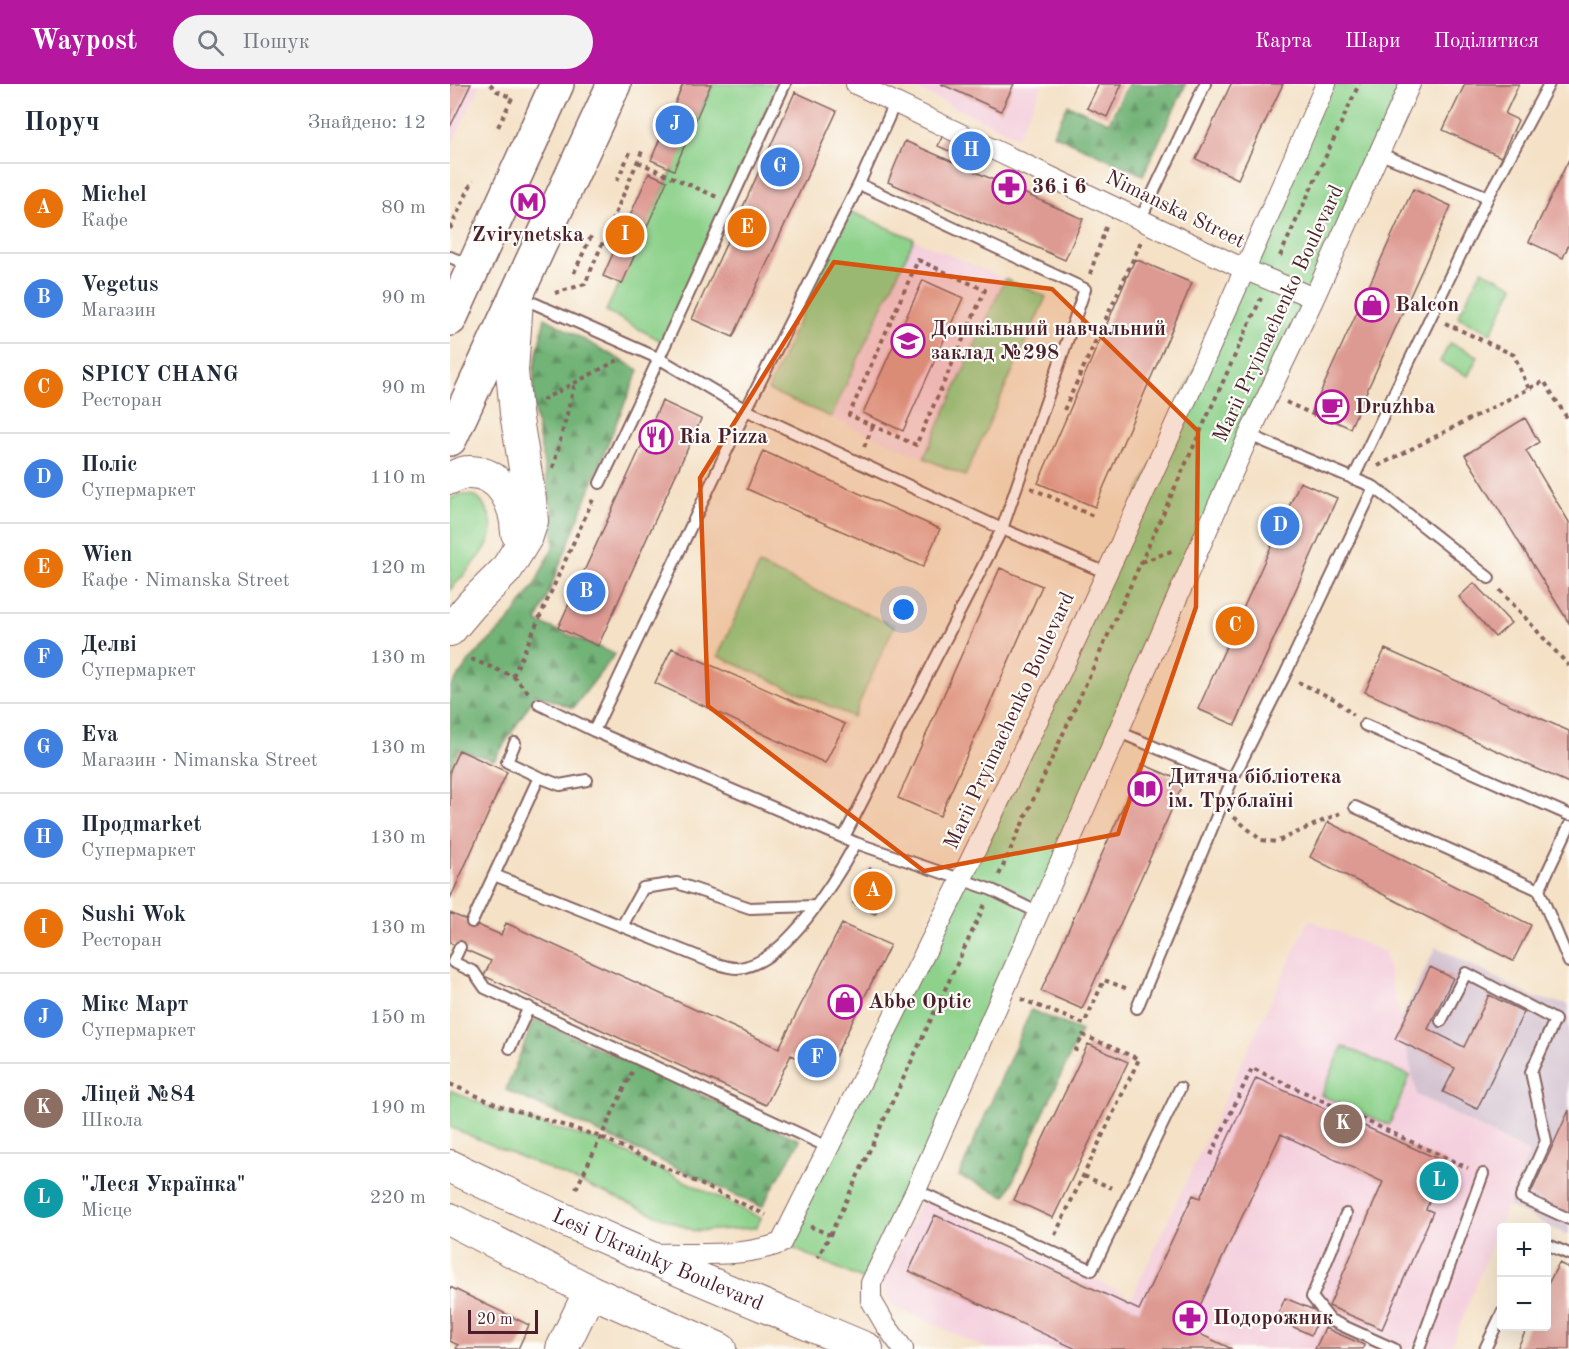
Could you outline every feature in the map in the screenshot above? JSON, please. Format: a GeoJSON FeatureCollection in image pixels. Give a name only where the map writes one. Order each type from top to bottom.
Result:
{"type":"FeatureCollection","features":[{"type":"Feature","properties":{"kind":"highway"},"geometry":{"type":"LineString","coordinates":[[450,319],[462,262],[557,84]]}},
{"type":"Feature","properties":{"kind":"highway"},"geometry":{"type":"LineString","coordinates":[[450,439],[614,84]]}},
{"type":"Feature","properties":{"kind":"main road"},"geometry":{"type":"LineString","coordinates":[[450,293],[462,262]]}},
{"type":"Feature","properties":{"kind":"main road"},"geometry":{"type":"LineString","coordinates":[[450,630],[506,570],[527,536],[532,520],[512,371],[517,295]]}},
{"type":"Feature","properties":{"kind":"main road"},"geometry":{"type":"LineString","coordinates":[[450,478],[467,472],[482,474],[495,481],[507,494],[515,510],[516,554]]}},
{"type":"Feature","properties":{"kind":"main road","name":"Lesi Ukrainky Boulevard"},"geometry":{"type":"LineString","coordinates":[[450,1166],[530,1205],[641,1254],[867,1349]]}},
{"type":"Feature","properties":{"kind":"main road"},"geometry":{"type":"LineString","coordinates":[[450,1219],[590,1291],[720,1349]]}},
{"type":"Feature","properties":{"kind":"main road"},"geometry":{"type":"LineString","coordinates":[[562,1349],[590,1291]]}},
{"type":"Feature","properties":{"kind":"street","name":"Nimanska Street"},"geometry":{"type":"LineString","coordinates":[[856,84],[1246,270],[1314,298]]}},
{"type":"Feature","properties":{"kind":"street","name":"Marii Pryimachenko Boulevard"},"geometry":{"type":"LineString","coordinates":[[641,1254],[746,1253],[764,1250],[781,1243],[962,879],[1107,573],[1246,270],[1326,84]]}},
{"type":"Feature","properties":{"kind":"street","name":"Marii Pryimachenko Boulevard"},"geometry":{"type":"LineString","coordinates":[[903,1349],[871,1300],[871,1283],[916,1190],[1249,435],[1314,298],[1410,84]]}},
{"type":"Feature","properties":{"kind":"lane"},"geometry":{"type":"LineString","coordinates":[[600,483],[660,359],[785,84]]}},
{"type":"Feature","properties":{"kind":"lane"},"geometry":{"type":"LineString","coordinates":[[1145,222],[1205,84]]}},
{"type":"Feature","properties":{"kind":"lane"},"geometry":{"type":"LineString","coordinates":[[1353,479],[1488,196],[1549,84]]}},
{"type":"Feature","properties":{"kind":"lane"},"geometry":{"type":"LineString","coordinates":[[594,731],[746,410],[859,184],[895,103]]}},
{"type":"Feature","properties":{"kind":"lane"},"geometry":{"type":"LineString","coordinates":[[1378,153],[1488,196]]}},
{"type":"Feature","properties":{"kind":"lane"},"geometry":{"type":"LineString","coordinates":[[844,837],[1002,529],[1085,289],[859,184]]}},
{"type":"Feature","properties":{"kind":"lane"},"geometry":{"type":"LineString","coordinates":[[517,295],[660,359],[746,410],[1002,529],[1107,573]]}},
{"type":"Feature","properties":{"kind":"lane"},"geometry":{"type":"LineString","coordinates":[[1249,435],[1374,487],[1489,578]]}},
{"type":"Feature","properties":{"kind":"lane"},"geometry":{"type":"LineString","coordinates":[[1137,1008],[1233,780],[1374,487]]}},
{"type":"Feature","properties":{"kind":"lane"},"geometry":{"type":"LineString","coordinates":[[539,704],[594,731],[856,843],[992,890],[1039,913]]}},
{"type":"Feature","properties":{"kind":"lane"},"geometry":{"type":"LineString","coordinates":[[1365,725],[1569,815]]}},
{"type":"Feature","properties":{"kind":"lane"},"geometry":{"type":"LineString","coordinates":[[1119,732],[1233,780]]}},
{"type":"Feature","properties":{"kind":"lane"},"geometry":{"type":"LineString","coordinates":[[515,743],[507,762],[560,785],[587,780]]}},
{"type":"Feature","properties":{"kind":"lane"},"geometry":{"type":"LineString","coordinates":[[472,922],[539,777]]}},
{"type":"Feature","properties":{"kind":"lane"},"geometry":{"type":"LineString","coordinates":[[1354,807],[1539,890],[1569,962]]}},
{"type":"Feature","properties":{"kind":"lane"},"geometry":{"type":"LineString","coordinates":[[1539,890],[1569,826]]}},
{"type":"Feature","properties":{"kind":"lane"},"geometry":{"type":"LineString","coordinates":[[494,875],[714,963],[737,968],[754,963],[779,949],[836,879],[856,843]]}},
{"type":"Feature","properties":{"kind":"lane"},"geometry":{"type":"LineString","coordinates":[[622,926],[643,888],[677,883],[750,908],[816,906]]}},
{"type":"Feature","properties":{"kind":"lane"},"geometry":{"type":"LineString","coordinates":[[460,947],[453,962],[474,972],[485,987],[828,1147]]}},
{"type":"Feature","properties":{"kind":"lane"},"geometry":{"type":"LineString","coordinates":[[1441,1021],[1466,973],[1555,1020],[1531,1072],[1545,1141],[1521,1197],[1569,1219]]}},
{"type":"Feature","properties":{"kind":"lane"},"geometry":{"type":"LineString","coordinates":[[510,1048],[529,1007]]}},
{"type":"Feature","properties":{"kind":"lane"},"geometry":{"type":"LineString","coordinates":[[916,1190],[1092,1270],[1180,1088]]}},
{"type":"Feature","properties":{"kind":"lane"},"geometry":{"type":"LineString","coordinates":[[1419,1349],[1483,1174]]}},
{"type":"Feature","properties":{"kind":"lane"},"geometry":{"type":"LineString","coordinates":[[1346,1214],[1312,1298],[1330,1320],[1394,1349]]}},
{"type":"Feature","properties":{"kind":"lane"},"geometry":{"type":"LineString","coordinates":[[1551,1246],[1569,1254]]}},
{"type":"Feature","properties":{"kind":"lane"},"geometry":{"type":"LineString","coordinates":[[1485,1349],[1497,1323]]}},
{"type":"Feature","properties":{"kind":"path"},"geometry":{"type":"LineString","coordinates":[[490,84],[512,98],[497,129]]}},
{"type":"Feature","properties":{"kind":"path"},"geometry":{"type":"LineString","coordinates":[[1280,256],[1359,84]]}},
{"type":"Feature","properties":{"kind":"path"},"geometry":{"type":"LineString","coordinates":[[617,181],[631,150]]}},
{"type":"Feature","properties":{"kind":"path"},"geometry":{"type":"LineString","coordinates":[[555,293],[585,284],[642,151]]}},
{"type":"Feature","properties":{"kind":"path"},"geometry":{"type":"LineString","coordinates":[[638,162],[730,202]]}},
{"type":"Feature","properties":{"kind":"path"},"geometry":{"type":"LineString","coordinates":[[450,229],[473,180]]}},
{"type":"Feature","properties":{"kind":"path"},"geometry":{"type":"LineString","coordinates":[[1085,289],[1112,206]]}},
{"type":"Feature","properties":{"kind":"path"},"geometry":{"type":"LineString","coordinates":[[1062,412],[1145,222]]}},
{"type":"Feature","properties":{"kind":"path"},"geometry":{"type":"LineString","coordinates":[[574,273],[592,234]]}},
{"type":"Feature","properties":{"kind":"path"},"geometry":{"type":"LineString","coordinates":[[918,260],[986,290],[916,445],[873,426],[849,415],[918,260]]}},
{"type":"Feature","properties":{"kind":"path"},"geometry":{"type":"LineString","coordinates":[[818,1257],[992,890],[1265,289]]}},
{"type":"Feature","properties":{"kind":"path"},"geometry":{"type":"LineString","coordinates":[[1443,322],[1514,355],[1529,389]]}},
{"type":"Feature","properties":{"kind":"path"},"geometry":{"type":"LineString","coordinates":[[533,404],[639,349]]}},
{"type":"Feature","properties":{"kind":"path"},"geometry":{"type":"LineString","coordinates":[[1353,479],[1544,381],[1569,421]]}},
{"type":"Feature","properties":{"kind":"path"},"geometry":{"type":"LineString","coordinates":[[552,472],[576,382]]}},
{"type":"Feature","properties":{"kind":"path"},"geometry":{"type":"LineString","coordinates":[[1284,401],[1323,419]]}},
{"type":"Feature","properties":{"kind":"path"},"geometry":{"type":"LineString","coordinates":[[870,434],[873,426]]}},
{"type":"Feature","properties":{"kind":"path"},"geometry":{"type":"LineString","coordinates":[[513,676],[600,483]]}},
{"type":"Feature","properties":{"kind":"path"},"geometry":{"type":"LineString","coordinates":[[1028,486],[1094,516]]}},
{"type":"Feature","properties":{"kind":"path"},"geometry":{"type":"LineString","coordinates":[[1489,578],[1569,666]]}},
{"type":"Feature","properties":{"kind":"path"},"geometry":{"type":"LineString","coordinates":[[471,659],[513,676],[539,704]]}},
{"type":"Feature","properties":{"kind":"path"},"geometry":{"type":"LineString","coordinates":[[1301,683],[1336,700],[1365,725]]}},
{"type":"Feature","properties":{"kind":"path"},"geometry":{"type":"LineString","coordinates":[[1238,818],[1261,840],[1276,842],[1354,807]]}},
{"type":"Feature","properties":{"kind":"path"},"geometry":{"type":"LineString","coordinates":[[1021,999],[1084,1024],[1104,980],[1142,996]]}},
{"type":"Feature","properties":{"kind":"path"},"geometry":{"type":"LineString","coordinates":[[1052,1241],[1139,1059],[1083,1035],[1073,1056]]}},
{"type":"Feature","properties":{"kind":"path"},"geometry":{"type":"LineString","coordinates":[[576,1189],[639,1058]]}},
{"type":"Feature","properties":{"kind":"path"},"geometry":{"type":"LineString","coordinates":[[1211,1155],[1251,1068],[1483,1174]]}},
{"type":"Feature","properties":{"kind":"path"},"geometry":{"type":"LineString","coordinates":[[450,1084],[498,1105],[601,1137],[766,1215]]}},
{"type":"Feature","properties":{"kind":"path"},"geometry":{"type":"LineString","coordinates":[[1084,1176],[1112,1188]]}},
{"type":"Feature","properties":{"kind":"path"},"geometry":{"type":"LineString","coordinates":[[808,1235],[812,1227],[830,1234]]}},
{"type":"Feature","properties":{"kind":"highlighted area"},"geometry":{"type":"Polygon","coordinates":[[[834,262],[1052,289],[1198,431],[1196,607],[1118,834],[924,871],[708,706],[700,478],[834,262]]]}},
{"type":"Feature","properties":{"kind":"shaded area"},"geometry":{"type":"Polygon","coordinates":[[[450,84],[478,84],[480,86],[450,148],[450,84]]]}},
{"type":"Feature","properties":{"kind":"shaded area"},"geometry":{"type":"Polygon","coordinates":[[[906,84],[1043,84],[1017,137],[906,84]]]}},
{"type":"Feature","properties":{"kind":"shaded area","name":"Дошкільний навчальний заклад №298"},"geometry":{"type":"Polygon","coordinates":[[[847,210],[1046,297],[965,476],[768,390],[847,210]]]}},
{"type":"Feature","properties":{"kind":"shaded area"},"geometry":{"type":"Polygon","coordinates":[[[1309,920],[1385,952],[1417,1095],[1529,1153],[1501,1223],[1497,1223],[1497,1232],[1450,1349],[988,1349],[891,1305],[883,1282],[922,1199],[1132,1297],[1309,920]]]}},
{"type":"Feature","properties":{"kind":"shaded area"},"geometry":{"type":"Polygon","coordinates":[[[1436,947],[1535,998],[1569,1004],[1569,1236],[1551,1227],[1551,1223],[1543,1223],[1508,1206],[1529,1153],[1417,1095],[1400,1020],[1436,947]]]}},
{"type":"Feature","properties":{"kind":"green space"},"geometry":{"type":"Polygon","coordinates":[[[713,84],[778,84],[663,342],[606,311],[713,84]]]}},
{"type":"Feature","properties":{"kind":"green space"},"geometry":{"type":"Polygon","coordinates":[[[1128,84],[1186,84],[1143,175],[1053,134],[1068,105],[1109,122],[1128,84]]]}},
{"type":"Feature","properties":{"kind":"green space"},"geometry":{"type":"Polygon","coordinates":[[[1326,84],[1410,84],[871,1283],[781,1243],[961,879],[1326,84]]]}},
{"type":"Feature","properties":{"kind":"green space"},"geometry":{"type":"Polygon","coordinates":[[[847,210],[914,239],[831,417],[768,390],[847,210]]]}},
{"type":"Feature","properties":{"kind":"green space"},"geometry":{"type":"Polygon","coordinates":[[[1482,270],[1514,286],[1491,333],[1458,317],[1482,270]]]}},
{"type":"Feature","properties":{"kind":"green space"},"geometry":{"type":"Polygon","coordinates":[[[1005,279],[1046,297],[965,476],[924,458],[1005,279]]]}},
{"type":"Feature","properties":{"kind":"green space"},"geometry":{"type":"Polygon","coordinates":[[[545,318],[639,370],[537,622],[615,654],[573,708],[536,694],[494,760],[460,750],[450,770],[450,688],[471,659],[509,621],[534,586],[554,545],[553,516],[533,404],[534,367],[545,318]]]}},
{"type":"Feature","properties":{"kind":"green space"},"geometry":{"type":"Polygon","coordinates":[[[1450,343],[1478,356],[1468,376],[1440,362],[1450,343]]]}},
{"type":"Feature","properties":{"kind":"green space"},"geometry":{"type":"Polygon","coordinates":[[[460,494],[476,496],[487,510],[491,522],[491,534],[480,556],[450,590],[450,499],[460,494]]]}},
{"type":"Feature","properties":{"kind":"green space"},"geometry":{"type":"Polygon","coordinates":[[[759,565],[894,626],[853,717],[718,656],[759,565]]]}},
{"type":"Feature","properties":{"kind":"green space"},"geometry":{"type":"Polygon","coordinates":[[[1031,1010],[1081,1031],[1006,1196],[959,1176],[1031,1010]]]}},
{"type":"Feature","properties":{"kind":"green space"},"geometry":{"type":"Polygon","coordinates":[[[534,1019],[800,1140],[762,1207],[506,1090],[534,1019]]]}},
{"type":"Feature","properties":{"kind":"green space"},"geometry":{"type":"Polygon","coordinates":[[[1343,1046],[1410,1076],[1389,1125],[1321,1095],[1343,1046]]]}},
{"type":"Feature","properties":{"kind":"green space"},"geometry":{"type":"Polygon","coordinates":[[[450,1090],[495,1110],[608,1144],[761,1218],[756,1228],[694,1231],[450,1127],[450,1090]]]}},
{"type":"Feature","properties":{"kind":"building"},"geometry":{"type":"Polygon","coordinates":[[[450,84],[471,84],[450,127],[450,84]]]}},
{"type":"Feature","properties":{"kind":"building"},"geometry":{"type":"Polygon","coordinates":[[[683,84],[711,84],[674,170],[651,160],[683,84]]]}},
{"type":"Feature","properties":{"kind":"building"},"geometry":{"type":"Polygon","coordinates":[[[941,84],[1014,84],[1001,111],[941,84]]]}},
{"type":"Feature","properties":{"kind":"building"},"geometry":{"type":"Polygon","coordinates":[[[1099,84],[1122,84],[1107,117],[1087,108],[1099,84]]]}},
{"type":"Feature","properties":{"kind":"building"},"geometry":{"type":"Polygon","coordinates":[[[1231,84],[1283,84],[1238,179],[1196,159],[1231,84]]]}},
{"type":"Feature","properties":{"kind":"building"},"geometry":{"type":"Polygon","coordinates":[[[1465,84],[1519,84],[1505,114],[1518,120],[1501,157],[1443,130],[1465,84]]]}},
{"type":"Feature","properties":{"kind":"building"},"geometry":{"type":"Polygon","coordinates":[[[795,92],[837,111],[733,337],[692,319],[795,92]]]}},
{"type":"Feature","properties":{"kind":"building"},"geometry":{"type":"Polygon","coordinates":[[[943,135],[978,152],[973,162],[938,146],[943,135]]]}},
{"type":"Feature","properties":{"kind":"building"},"geometry":{"type":"Polygon","coordinates":[[[905,141],[1083,219],[1065,260],[888,182],[905,141]]]}},
{"type":"Feature","properties":{"kind":"building"},"geometry":{"type":"Polygon","coordinates":[[[1569,159],[1569,244],[1563,258],[1529,242],[1569,159]]]}},
{"type":"Feature","properties":{"kind":"building"},"geometry":{"type":"Polygon","coordinates":[[[649,173],[667,181],[622,284],[603,276],[649,173]]]}},
{"type":"Feature","properties":{"kind":"building"},"geometry":{"type":"Polygon","coordinates":[[[1413,189],[1451,206],[1350,428],[1312,411],[1413,189]]]}},
{"type":"Feature","properties":{"kind":"building"},"geometry":{"type":"Polygon","coordinates":[[[1135,259],[1192,283],[1095,507],[1038,483],[1135,259]]]}},
{"type":"Feature","properties":{"kind":"building"},"geometry":{"type":"Polygon","coordinates":[[[923,280],[963,298],[903,431],[863,413],[923,280]]]}},
{"type":"Feature","properties":{"kind":"building"},"geometry":{"type":"Polygon","coordinates":[[[662,401],[701,419],[598,646],[558,628],[662,401]]]}},
{"type":"Feature","properties":{"kind":"building"},"geometry":{"type":"Polygon","coordinates":[[[1525,418],[1539,442],[1526,451],[1569,522],[1569,623],[1465,455],[1525,418]]]}},
{"type":"Feature","properties":{"kind":"building"},"geometry":{"type":"Polygon","coordinates":[[[763,451],[940,529],[923,567],[747,489],[763,451]]]}},
{"type":"Feature","properties":{"kind":"building"},"geometry":{"type":"Polygon","coordinates":[[[1300,482],[1337,498],[1235,725],[1198,709],[1300,482]]]}},
{"type":"Feature","properties":{"kind":"building"},"geometry":{"type":"Polygon","coordinates":[[[1000,568],[1042,586],[940,816],[898,798],[1000,568]]]}},
{"type":"Feature","properties":{"kind":"building"},"geometry":{"type":"Polygon","coordinates":[[[1474,583],[1511,623],[1495,637],[1459,597],[1474,583]]]}},
{"type":"Feature","properties":{"kind":"building"},"geometry":{"type":"Polygon","coordinates":[[[672,648],[845,724],[825,763],[655,683],[672,648]]]}},
{"type":"Feature","properties":{"kind":"building"},"geometry":{"type":"Polygon","coordinates":[[[1385,649],[1569,731],[1569,783],[1365,692],[1385,649]]]}},
{"type":"Feature","properties":{"kind":"building"},"geometry":{"type":"Polygon","coordinates":[[[459,750],[507,772],[450,899],[450,770],[459,750]]]}},
{"type":"Feature","properties":{"kind":"building"},"geometry":{"type":"Polygon","coordinates":[[[1142,764],[1184,782],[1082,1009],[1041,991],[1142,764]]]}},
{"type":"Feature","properties":{"kind":"building"},"geometry":{"type":"Polygon","coordinates":[[[1328,822],[1531,925],[1513,961],[1310,857],[1328,822]]]}},
{"type":"Feature","properties":{"kind":"building"},"geometry":{"type":"Polygon","coordinates":[[[870,868],[893,879],[875,914],[853,903],[870,868]]]}},
{"type":"Feature","properties":{"kind":"building"},"geometry":{"type":"Polygon","coordinates":[[[450,913],[501,935],[506,923],[779,1048],[842,924],[890,945],[828,1071],[791,1055],[766,1105],[484,976],[491,961],[450,943],[450,913]]]}},
{"type":"Feature","properties":{"kind":"building"},"geometry":{"type":"Polygon","coordinates":[[[1430,967],[1453,978],[1428,1029],[1464,1047],[1489,995],[1524,1012],[1477,1109],[1443,1092],[1455,1068],[1395,1039],[1430,967]]]}},
{"type":"Feature","properties":{"kind":"building"},"geometry":{"type":"Polygon","coordinates":[[[1088,1044],[1128,1062],[1053,1218],[1014,1200],[1088,1044]]]}},
{"type":"Feature","properties":{"kind":"building"},"geometry":{"type":"Polygon","coordinates":[[[1256,1078],[1447,1163],[1426,1209],[1433,1212],[1382,1329],[1329,1306],[1383,1182],[1281,1134],[1189,1329],[1232,1349],[1076,1349],[909,1271],[935,1215],[1139,1310],[1193,1195],[1200,1198],[1256,1078]]]}},
{"type":"Feature","properties":{"kind":"building"},"geometry":{"type":"Polygon","coordinates":[[[1569,1110],[1569,1213],[1530,1195],[1569,1110]]]}},
{"type":"Feature","properties":{"kind":"building"},"geometry":{"type":"Polygon","coordinates":[[[1559,1263],[1569,1268],[1569,1349],[1517,1349],[1526,1331],[1551,1331],[1551,1278],[1559,1263]]]}},
{"type":"Feature","properties":{"kind":"building"},"geometry":{"type":"Polygon","coordinates":[[[450,1287],[529,1325],[518,1349],[456,1349],[458,1345],[450,1341],[450,1287]]]}},
{"type":"Feature","properties":{"kind":"building"},"geometry":{"type":"Polygon","coordinates":[[[1285,1298],[1321,1313],[1311,1335],[1276,1319],[1285,1298]]]}},
{"type":"Feature","properties":{"kind":"building"},"geometry":{"type":"Polygon","coordinates":[[[1325,1328],[1364,1345],[1363,1349],[1315,1349],[1325,1328]]]}},
{"type":"Feature","properties":{"kind":"place","name":"Мікс Март"},"geometry":{"type":"Point","coordinates":[675,125]}},
{"type":"Feature","properties":{"kind":"place","name":"Продmarket"},"geometry":{"type":"Point","coordinates":[971,151]}},
{"type":"Feature","properties":{"kind":"place","name":"Eva"},"geometry":{"type":"Point","coordinates":[780,167]}},
{"type":"Feature","properties":{"kind":"place","name":"36 і 6"},"geometry":{"type":"Point","coordinates":[1009,187]}},
{"type":"Feature","properties":{"kind":"place","name":"Zvirynetska"},"geometry":{"type":"Point","coordinates":[528,202]}},
{"type":"Feature","properties":{"kind":"place","name":"Wien"},"geometry":{"type":"Point","coordinates":[747,228]}},
{"type":"Feature","properties":{"kind":"place","name":"Sushi Wok"},"geometry":{"type":"Point","coordinates":[625,235]}},
{"type":"Feature","properties":{"kind":"place","name":"Balcon"},"geometry":{"type":"Point","coordinates":[1372,305]}},
{"type":"Feature","properties":{"kind":"place","name":"Дошкільний навчальний заклад №298"},"geometry":{"type":"Point","coordinates":[908,341]}},
{"type":"Feature","properties":{"kind":"place","name":"Druzhba"},"geometry":{"type":"Point","coordinates":[1332,407]}},
{"type":"Feature","properties":{"kind":"place","name":"Ria Pizza"},"geometry":{"type":"Point","coordinates":[656,437]}},
{"type":"Feature","properties":{"kind":"place","name":"Поліс"},"geometry":{"type":"Point","coordinates":[1280,526]}},
{"type":"Feature","properties":{"kind":"place","name":"Vegetus"},"geometry":{"type":"Point","coordinates":[586,592]}},
{"type":"Feature","properties":{"kind":"place","name":"SPICY CHANG"},"geometry":{"type":"Point","coordinates":[1235,626]}},
{"type":"Feature","properties":{"kind":"place","name":"Дитяча бібліотека ім. Трублаїні"},"geometry":{"type":"Point","coordinates":[1145,789]}},
{"type":"Feature","properties":{"kind":"place","name":"Michel"},"geometry":{"type":"Point","coordinates":[873,891]}},
{"type":"Feature","properties":{"kind":"place","name":"Abbe Optic"},"geometry":{"type":"Point","coordinates":[845,1002]}},
{"type":"Feature","properties":{"kind":"place","name":"Делві"},"geometry":{"type":"Point","coordinates":[817,1058]}},
{"type":"Feature","properties":{"kind":"place","name":"Ліцей №84"},"geometry":{"type":"Point","coordinates":[1343,1124]}},
{"type":"Feature","properties":{"kind":"place","name":"\"Леся Українка\""},"geometry":{"type":"Point","coordinates":[1439,1181]}},
{"type":"Feature","properties":{"kind":"place","name":"Подорожник"},"geometry":{"type":"Point","coordinates":[1190,1318]}}]}
